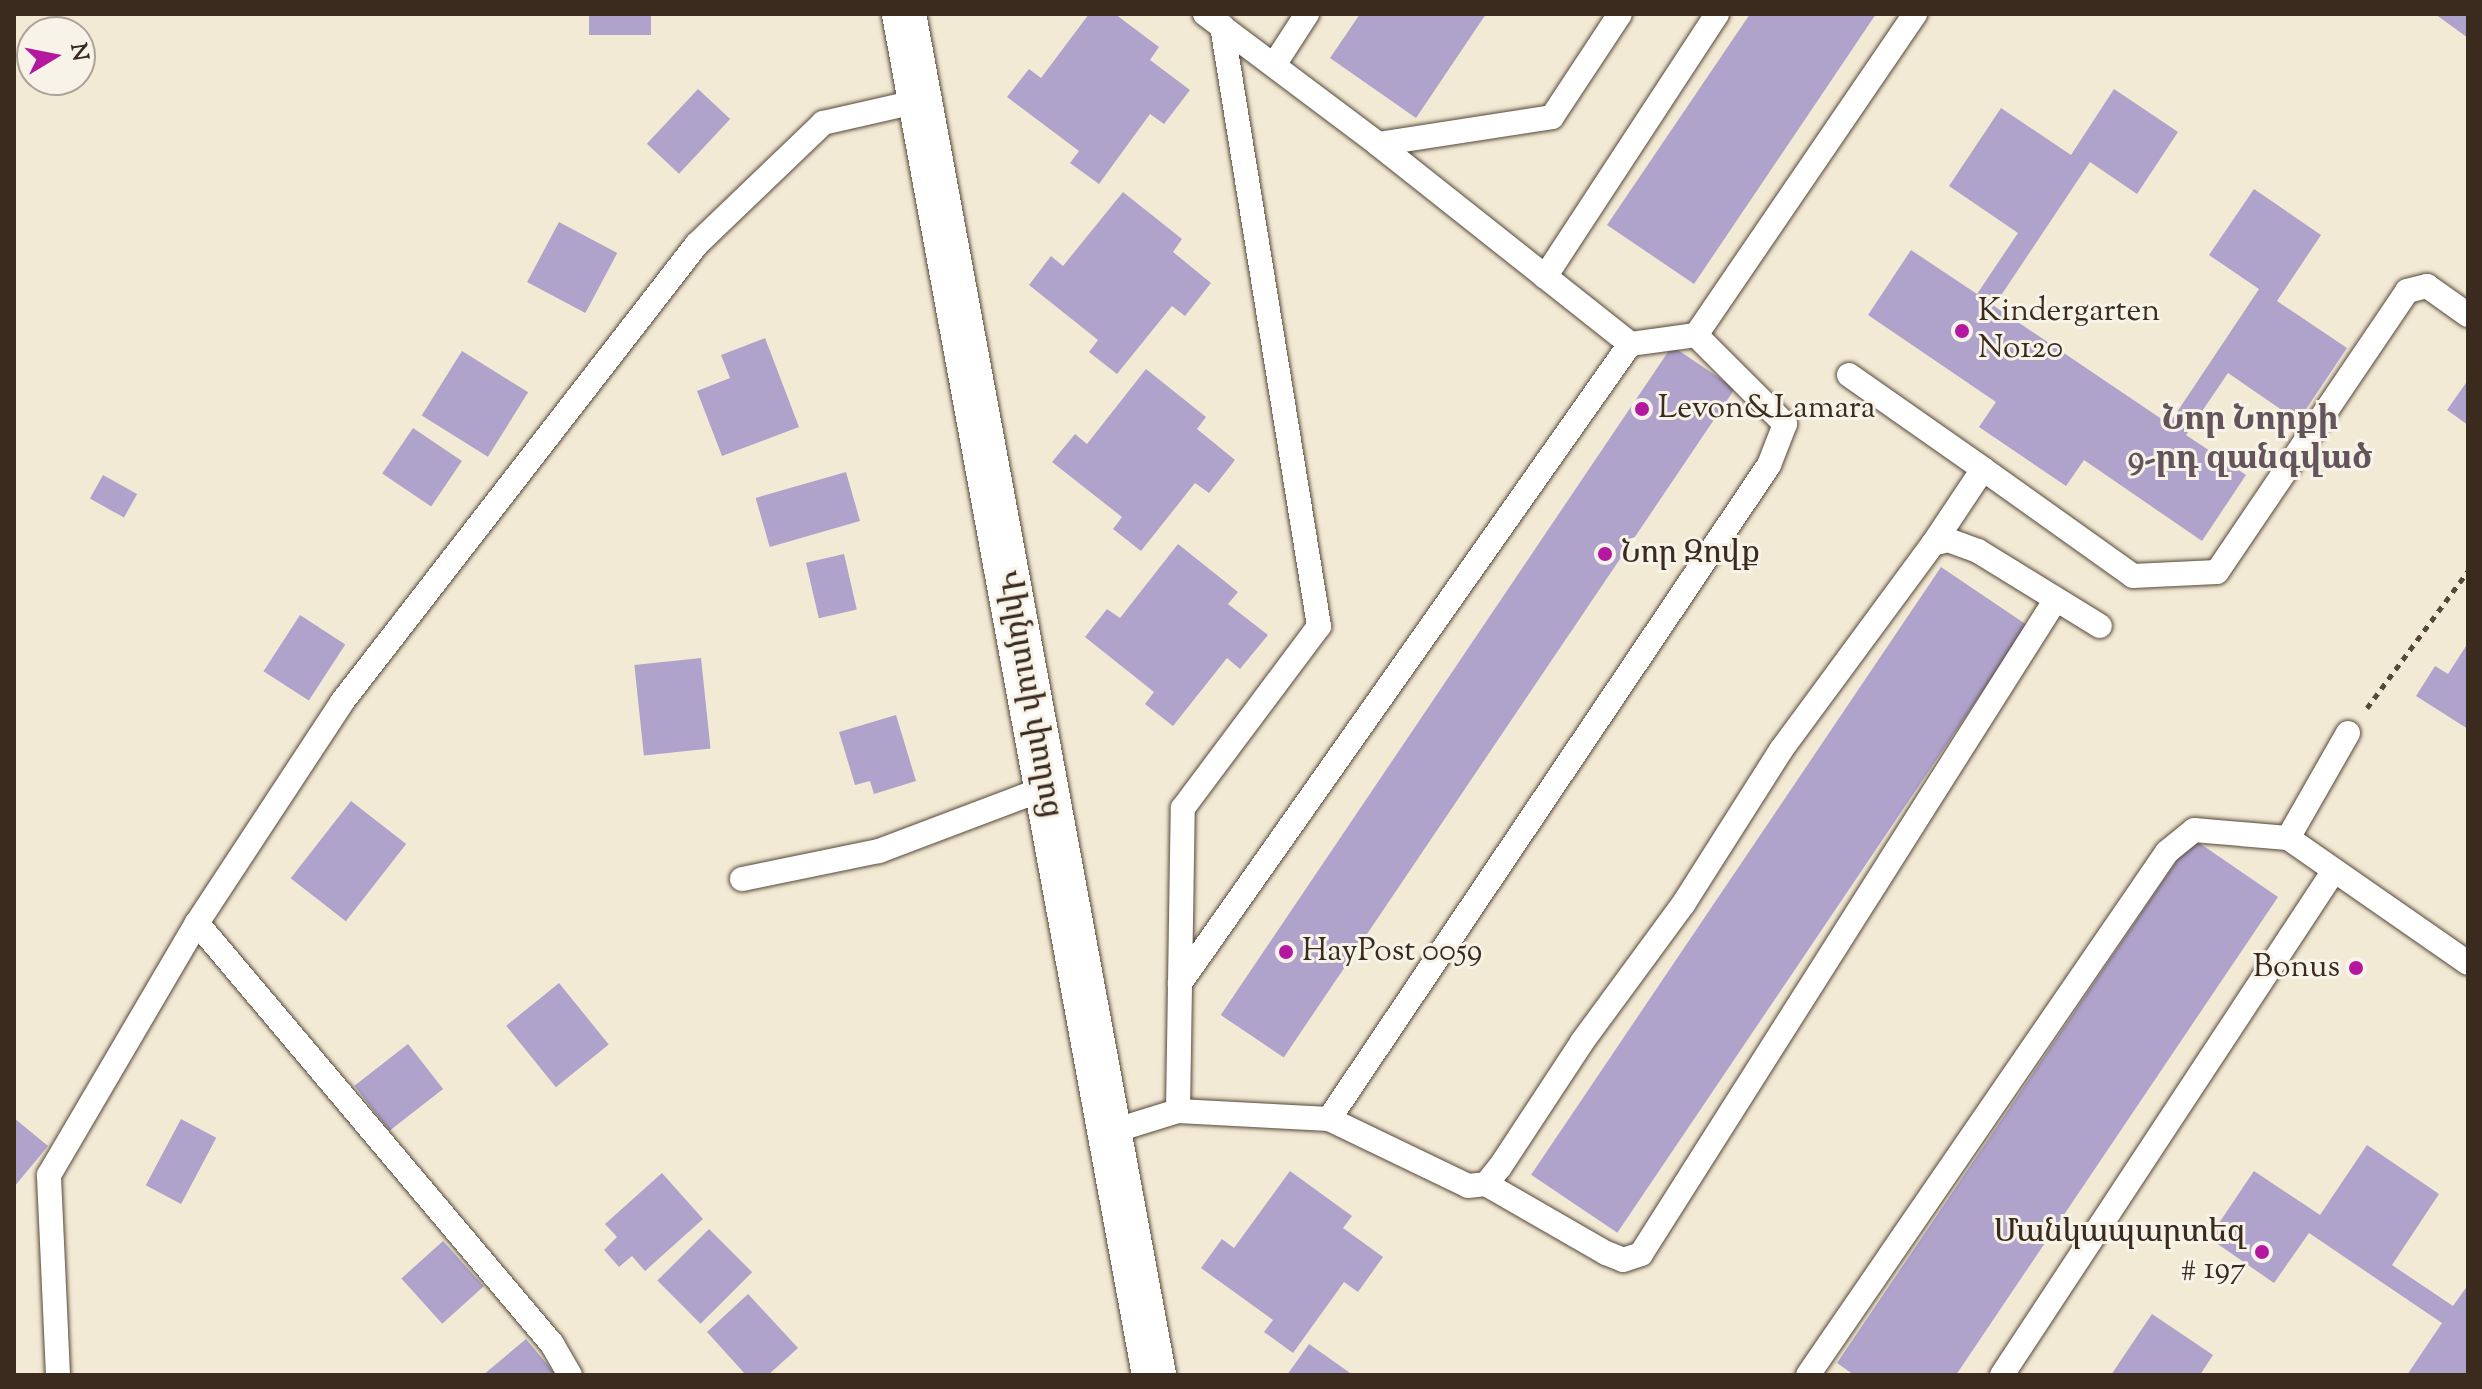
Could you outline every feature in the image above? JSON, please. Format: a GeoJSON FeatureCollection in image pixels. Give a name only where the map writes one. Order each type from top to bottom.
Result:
{"type":"FeatureCollection","features":[{"type":"Feature","properties":{"kind":"street","name":"Վիլնյուսի փողոց"},"geometry":{"type":"LineString","coordinates":[[904,14],[1154,1375]]}},
{"type":"Feature","properties":{"kind":"lane"},"geometry":{"type":"LineString","coordinates":[[1274,65],[1307,14]]}},
{"type":"Feature","properties":{"kind":"lane"},"geometry":{"type":"LineString","coordinates":[[1378,144],[1552,117],[1620,14]]}},
{"type":"Feature","properties":{"kind":"lane"},"geometry":{"type":"LineString","coordinates":[[1545,277],[1717,14]]}},
{"type":"Feature","properties":{"kind":"lane"},"geometry":{"type":"LineString","coordinates":[[1214,20],[1378,144],[1630,344],[1696,335],[1915,14]]}},
{"type":"Feature","properties":{"kind":"lane"},"geometry":{"type":"LineString","coordinates":[[1178,1111],[1183,808],[1319,626],[1214,20]]}},
{"type":"Feature","properties":{"kind":"lane"},"geometry":{"type":"LineString","coordinates":[[58,1375],[49,1175],[197,923],[342,702],[697,244],[823,123],[920,101]]}},
{"type":"Feature","properties":{"kind":"lane"},"geometry":{"type":"LineString","coordinates":[[1849,375],[2133,576],[2217,572],[2407,291],[2427,286],[2468,315]]}},
{"type":"Feature","properties":{"kind":"lane"},"geometry":{"type":"LineString","coordinates":[[1329,1119],[1769,465],[1785,424],[1696,335]]}},
{"type":"Feature","properties":{"kind":"lane"},"geometry":{"type":"LineString","coordinates":[[1180,983],[1630,344]]}},
{"type":"Feature","properties":{"kind":"lane"},"geometry":{"type":"LineString","coordinates":[[1486,1184],[1582,1042],[1684,903],[1781,750],[1933,544],[1983,469]]}},
{"type":"Feature","properties":{"kind":"lane"},"geometry":{"type":"LineString","coordinates":[[1933,544],[1948,540],[1978,551],[2100,626]]}},
{"type":"Feature","properties":{"kind":"lane"},"geometry":{"type":"LineString","coordinates":[[1110,1132],[1178,1111],[1329,1119],[1468,1186],[1486,1184],[1606,1253],[1623,1260],[1641,1254],[2056,599]]}},
{"type":"Feature","properties":{"kind":"lane"},"geometry":{"type":"LineString","coordinates":[[2288,838],[2348,733]]}},
{"type":"Feature","properties":{"kind":"lane"},"geometry":{"type":"LineString","coordinates":[[742,879],[879,851],[1046,788]]}},
{"type":"Feature","properties":{"kind":"lane"},"geometry":{"type":"LineString","coordinates":[[1808,1375],[2167,852],[2194,830],[2288,838],[2468,963]]}},
{"type":"Feature","properties":{"kind":"lane"},"geometry":{"type":"LineString","coordinates":[[2002,1375],[2333,872]]}},
{"type":"Feature","properties":{"kind":"lane"},"geometry":{"type":"LineString","coordinates":[[197,923],[552,1344],[570,1375]]}},
{"type":"Feature","properties":{"kind":"path"},"geometry":{"type":"LineString","coordinates":[[2348,733],[2468,571]]}},
{"type":"Feature","properties":{"kind":"building"},"geometry":{"type":"Polygon","coordinates":[[[589,14],[651,14],[651,35],[589,35],[589,14]]]}},
{"type":"Feature","properties":{"kind":"building"},"geometry":{"type":"Polygon","coordinates":[[[1089,14],[1115,14],[1159,47],[1150,60],[1190,90],[1164,124],[1150,114],[1099,184],[1070,163],[1079,151],[1007,97],[1029,69],[1041,78],[1089,14]]]}},
{"type":"Feature","properties":{"kind":"building"},"geometry":{"type":"Polygon","coordinates":[[[1360,14],[1486,14],[1416,118],[1330,58],[1360,14]]]}},
{"type":"Feature","properties":{"kind":"building"},"geometry":{"type":"Polygon","coordinates":[[[1750,14],[1876,14],[1694,284],[1607,225],[1750,14]]]}},
{"type":"Feature","properties":{"kind":"building"},"geometry":{"type":"Polygon","coordinates":[[[2435,14],[2468,14],[2468,38],[2435,14]]]}},
{"type":"Feature","properties":{"kind":"building"},"geometry":{"type":"Polygon","coordinates":[[[698,89],[730,119],[679,174],[647,144],[698,89]]]}},
{"type":"Feature","properties":{"kind":"building","name":"Kindergarten No120"},"geometry":{"type":"Polygon","coordinates":[[[2114,89],[2178,132],[2137,194],[2090,162],[1994,306],[2169,424],[2259,289],[2209,255],[2254,189],[2321,235],[2277,301],[2347,348],[2298,421],[2228,373],[2186,435],[2246,475],[2202,541],[2084,460],[2066,486],[1979,427],[1996,402],[1868,315],[1911,250],[1977,294],[2018,233],[1949,186],[2001,108],[2071,155],[2114,89]]]}},
{"type":"Feature","properties":{"kind":"building"},"geometry":{"type":"Polygon","coordinates":[[[1123,192],[1182,239],[1173,252],[1211,283],[1185,316],[1172,306],[1117,374],[1089,352],[1098,340],[1029,285],[1051,256],[1063,266],[1123,192]]]}},
{"type":"Feature","properties":{"kind":"building"},"geometry":{"type":"Polygon","coordinates":[[[559,222],[617,253],[585,313],[527,282],[559,222]]]}},
{"type":"Feature","properties":{"kind":"building"},"geometry":{"type":"Polygon","coordinates":[[[765,338],[799,427],[722,456],[697,391],[730,378],[721,355],[765,338]]]}},
{"type":"Feature","properties":{"kind":"building"},"geometry":{"type":"Polygon","coordinates":[[[1672,346],[1735,388],[1284,1058],[1221,1015],[1672,346]]]}},
{"type":"Feature","properties":{"kind":"building"},"geometry":{"type":"Polygon","coordinates":[[[462,351],[528,392],[488,457],[422,415],[462,351]]]}},
{"type":"Feature","properties":{"kind":"building"},"geometry":{"type":"Polygon","coordinates":[[[1146,369],[1206,417],[1197,429],[1235,460],[1209,493],[1195,483],[1141,551],[1113,529],[1122,517],[1052,462],[1075,434],[1087,444],[1146,369]]]}},
{"type":"Feature","properties":{"kind":"building"},"geometry":{"type":"Polygon","coordinates":[[[2468,380],[2468,425],[2447,410],[2468,380]]]}},
{"type":"Feature","properties":{"kind":"building"},"geometry":{"type":"Polygon","coordinates":[[[413,428],[462,461],[431,507],[382,474],[413,428]]]}},
{"type":"Feature","properties":{"kind":"building"},"geometry":{"type":"Polygon","coordinates":[[[846,472],[860,521],[770,547],[756,498],[846,472]]]}},
{"type":"Feature","properties":{"kind":"building"},"geometry":{"type":"Polygon","coordinates":[[[103,475],[137,494],[124,518],[90,499],[103,475]]]}},
{"type":"Feature","properties":{"kind":"building"},"geometry":{"type":"Polygon","coordinates":[[[1178,544],[1238,592],[1228,604],[1268,635],[1240,669],[1227,658],[1173,726],[1145,704],[1154,692],[1085,637],[1107,609],[1120,618],[1178,544]]]}},
{"type":"Feature","properties":{"kind":"building"},"geometry":{"type":"Polygon","coordinates":[[[844,554],[857,610],[819,618],[806,563],[844,554]]]}},
{"type":"Feature","properties":{"kind":"building"},"geometry":{"type":"Polygon","coordinates":[[[1941,567],[2027,625],[1617,1233],[1531,1175],[1941,567]]]}},
{"type":"Feature","properties":{"kind":"building"},"geometry":{"type":"Polygon","coordinates":[[[300,615],[345,644],[309,701],[264,671],[300,615]]]}},
{"type":"Feature","properties":{"kind":"building"},"geometry":{"type":"Polygon","coordinates":[[[2468,643],[2468,729],[2416,696],[2435,666],[2448,674],[2468,643]]]}},
{"type":"Feature","properties":{"kind":"building"},"geometry":{"type":"Polygon","coordinates":[[[701,658],[711,749],[644,756],[634,665],[701,658]]]}},
{"type":"Feature","properties":{"kind":"building"},"geometry":{"type":"Polygon","coordinates":[[[896,715],[916,781],[874,794],[870,781],[855,785],[839,732],[896,715]]]}},
{"type":"Feature","properties":{"kind":"building"},"geometry":{"type":"Polygon","coordinates":[[[351,801],[406,844],[346,921],[291,878],[351,801]]]}},
{"type":"Feature","properties":{"kind":"building"},"geometry":{"type":"Polygon","coordinates":[[[2192,838],[2278,897],[1956,1375],[1854,1375],[1837,1363],[2192,838]]]}},
{"type":"Feature","properties":{"kind":"building"},"geometry":{"type":"Polygon","coordinates":[[[559,983],[609,1044],[556,1087],[506,1026],[559,983]]]}},
{"type":"Feature","properties":{"kind":"building"},"geometry":{"type":"Polygon","coordinates":[[[408,1044],[443,1089],[390,1131],[354,1086],[408,1044]]]}},
{"type":"Feature","properties":{"kind":"building"},"geometry":{"type":"Polygon","coordinates":[[[14,1118],[48,1146],[14,1187],[14,1118]]]}},
{"type":"Feature","properties":{"kind":"building"},"geometry":{"type":"Polygon","coordinates":[[[181,1119],[216,1138],[181,1204],[146,1185],[181,1119]]]}},
{"type":"Feature","properties":{"kind":"building","name":"Մանկապարտեզ # 197"},"geometry":{"type":"Polygon","coordinates":[[[2367,1145],[2439,1194],[2392,1265],[2453,1306],[2468,1285],[2468,1375],[2407,1375],[2442,1323],[2309,1233],[2274,1283],[2209,1238],[2254,1171],[2320,1215],[2367,1145]]]}},
{"type":"Feature","properties":{"kind":"building"},"geometry":{"type":"Polygon","coordinates":[[[1290,1171],[1352,1216],[1343,1228],[1383,1257],[1358,1292],[1344,1282],[1293,1353],[1264,1332],[1273,1320],[1201,1268],[1222,1239],[1234,1248],[1290,1171]]]}},
{"type":"Feature","properties":{"kind":"building"},"geometry":{"type":"Polygon","coordinates":[[[662,1173],[703,1219],[645,1271],[632,1256],[619,1267],[604,1250],[617,1237],[605,1224],[662,1173]]]}},
{"type":"Feature","properties":{"kind":"building"},"geometry":{"type":"Polygon","coordinates":[[[709,1229],[752,1272],[701,1324],[657,1281],[709,1229]]]}},
{"type":"Feature","properties":{"kind":"building"},"geometry":{"type":"Polygon","coordinates":[[[443,1241],[484,1286],[442,1324],[401,1278],[443,1241]]]}},
{"type":"Feature","properties":{"kind":"building"},"geometry":{"type":"Polygon","coordinates":[[[748,1294],[798,1348],[768,1375],[746,1375],[707,1332],[748,1294]]]}},
{"type":"Feature","properties":{"kind":"building","name":"Մանկապարտեզ # 197"},"geometry":{"type":"Polygon","coordinates":[[[2152,1314],[2213,1355],[2200,1375],[2111,1375],[2152,1314]]]}},
{"type":"Feature","properties":{"kind":"building"},"geometry":{"type":"Polygon","coordinates":[[[526,1339],[556,1375],[483,1375],[526,1339]]]}},
{"type":"Feature","properties":{"kind":"building"},"geometry":{"type":"Polygon","coordinates":[[[1309,1344],[1353,1375],[1287,1375],[1309,1344]]]}},
{"type":"Feature","properties":{"kind":"place","name":"Kindergarten No120"},"geometry":{"type":"Point","coordinates":[1962,331]}},
{"type":"Feature","properties":{"kind":"place","name":"Levon&Lamara"},"geometry":{"type":"Point","coordinates":[1642,409]}},
{"type":"Feature","properties":{"kind":"place","name":"Նոր Զովք"},"geometry":{"type":"Point","coordinates":[1605,554]}},
{"type":"Feature","properties":{"kind":"place","name":"HayPost 0059"},"geometry":{"type":"Point","coordinates":[1286,952]}},
{"type":"Feature","properties":{"kind":"place","name":"Bonus"},"geometry":{"type":"Point","coordinates":[2356,968]}},
{"type":"Feature","properties":{"kind":"place","name":"Մանկապարտեզ # 197"},"geometry":{"type":"Point","coordinates":[2262,1252]}},
{"type":"Feature","properties":{"kind":"district","name":"Նոր Նորքի 9-րդ զանգված"},"geometry":{"type":"Point","coordinates":[2250,440]}}]}
